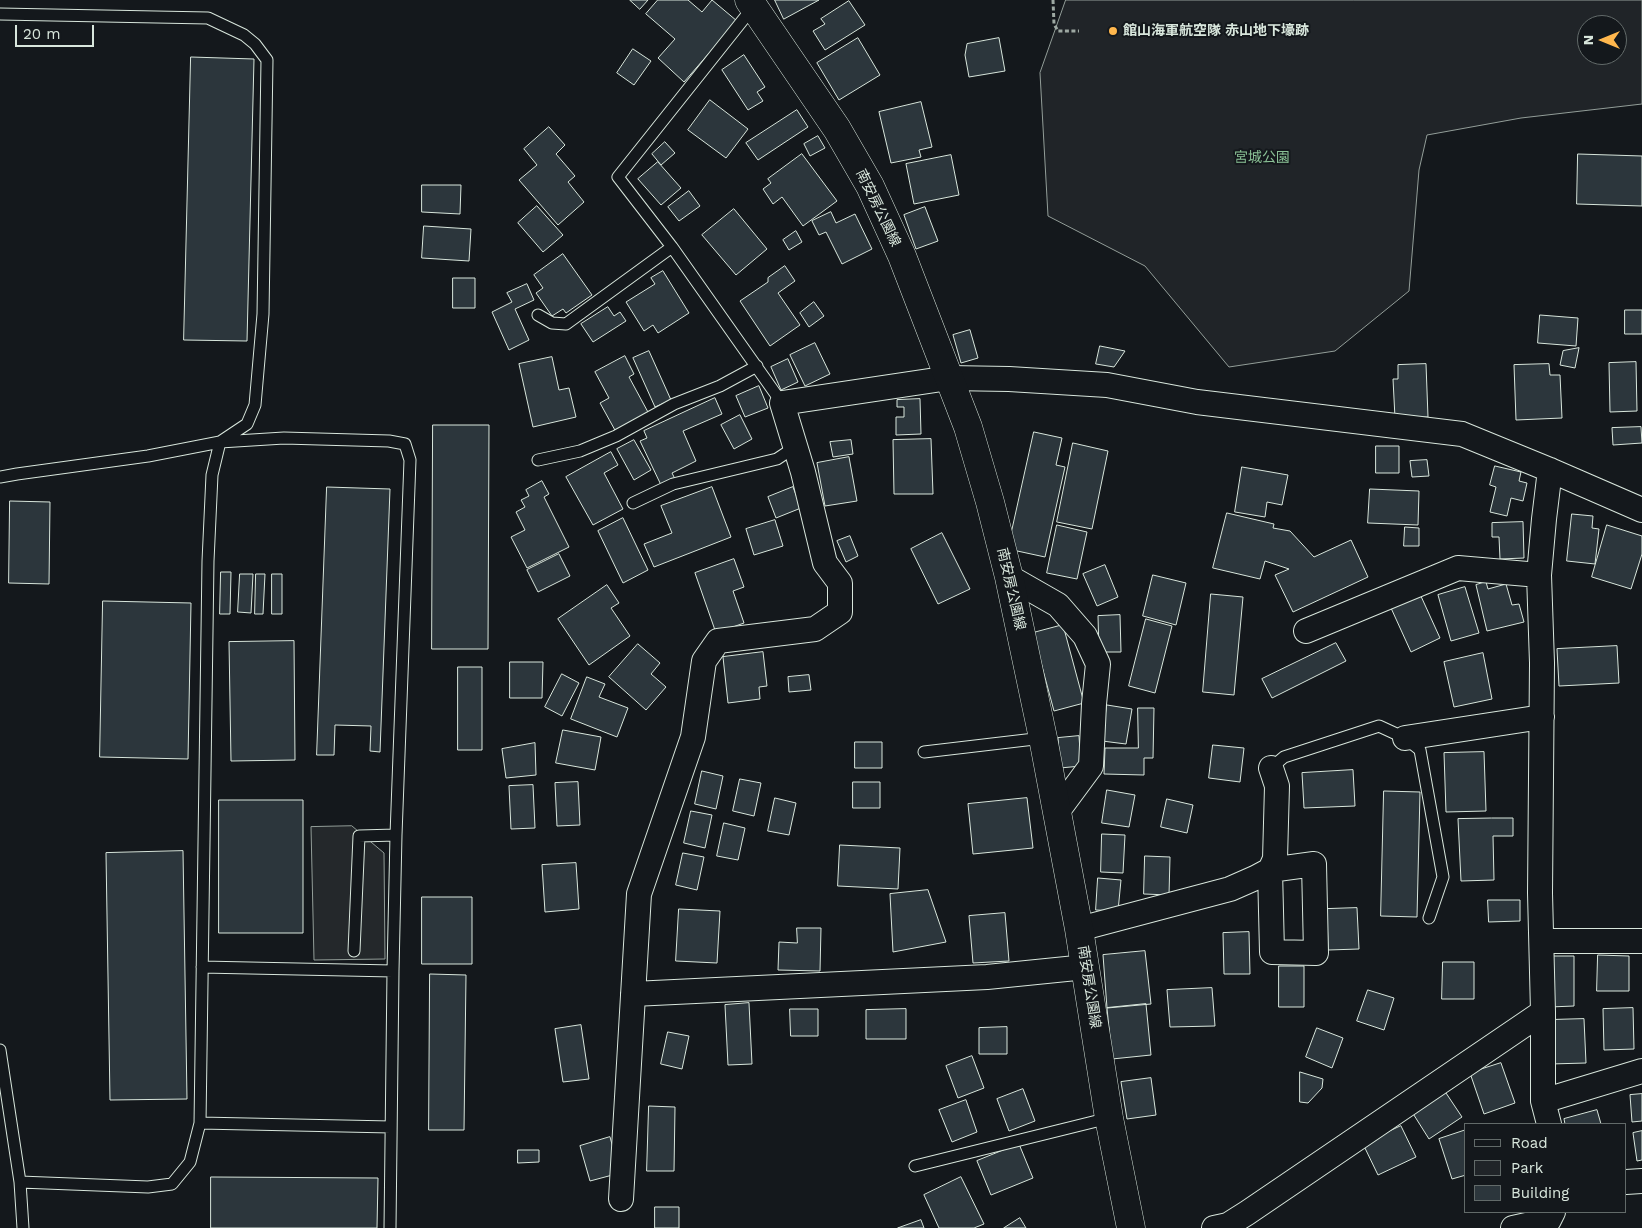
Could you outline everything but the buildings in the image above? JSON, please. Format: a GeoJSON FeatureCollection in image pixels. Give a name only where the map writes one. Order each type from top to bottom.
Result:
{"type":"FeatureCollection","features":[{"type":"Feature","properties":{"kind":"main road","name":"南安房公園線"},"geometry":{"type":"LineString","coordinates":[[751,3],[836,129],[870,186],[902,256],[968,428],[990,502],[1009,577],[1043,738],[1086,968],[1109,1118],[1131,1228]]}},
{"type":"Feature","properties":{"kind":"street"},"geometry":{"type":"LineString","coordinates":[[621,1199],[639,894],[693,737],[704,661],[718,641],[815,629],[840,612],[840,584],[825,563],[803,472],[782,403],[949,378],[1009,379],[1106,385],[1197,402],[1462,434],[1642,510]]}},
{"type":"Feature","properties":{"kind":"street"},"geometry":{"type":"LineString","coordinates":[[1549,1123],[1543,1101],[1540,893],[1542,663],[1539,575],[1550,470]]}},
{"type":"Feature","properties":{"kind":"street"},"geometry":{"type":"LineString","coordinates":[[1306,631],[1458,568],[1539,575]]}},
{"type":"Feature","properties":{"kind":"street"},"geometry":{"type":"LineString","coordinates":[[1009,577],[1058,605],[1085,636],[1098,664],[1091,766],[1057,812]]}},
{"type":"Feature","properties":{"kind":"street"},"geometry":{"type":"LineString","coordinates":[[1406,738],[1542,717]]}},
{"type":"Feature","properties":{"kind":"street"},"geometry":{"type":"LineString","coordinates":[[1079,929],[1230,888],[1270,870],[1275,859],[1277,786],[1271,768]]}},
{"type":"Feature","properties":{"kind":"street"},"geometry":{"type":"LineString","coordinates":[[1542,941],[1642,941]]}},
{"type":"Feature","properties":{"kind":"street"},"geometry":{"type":"LineString","coordinates":[[634,994],[987,977],[1086,968]]}},
{"type":"Feature","properties":{"kind":"street"},"geometry":{"type":"LineString","coordinates":[[1225,1227],[1543,1012]]}},
{"type":"Feature","properties":{"kind":"street"},"geometry":{"type":"LineString","coordinates":[[1543,1101],[1642,1071]]}},
{"type":"Feature","properties":{"kind":"street"},"geometry":{"type":"LineString","coordinates":[[1627,1182],[1642,1181]]}},
{"type":"Feature","properties":{"kind":"street"},"geometry":{"type":"LineString","coordinates":[[1513,1228],[1549,1220],[1552,1213]]}},
{"type":"Feature","properties":{"kind":"lane"},"geometry":{"type":"LineString","coordinates":[[751,3],[618,177],[672,247],[782,403]]}},
{"type":"Feature","properties":{"kind":"lane"},"geometry":{"type":"LineString","coordinates":[[0,14],[208,18],[244,35],[255,44],[267,60],[263,314],[255,405],[246,424],[220,442],[212,475],[208,561],[200,1123],[190,1162],[172,1184],[148,1187],[20,1182]]}},
{"type":"Feature","properties":{"kind":"lane"},"geometry":{"type":"LineString","coordinates":[[538,315],[552,323],[566,324],[672,247]]}},
{"type":"Feature","properties":{"kind":"lane"},"geometry":{"type":"LineString","coordinates":[[538,460],[580,451],[616,436],[674,404],[720,386],[757,366]]}},
{"type":"Feature","properties":{"kind":"lane"},"geometry":{"type":"LineString","coordinates":[[0,478],[148,456],[220,442],[284,438],[389,441],[404,444],[410,460],[396,835],[390,1228]]}},
{"type":"Feature","properties":{"kind":"lane"},"geometry":{"type":"LineString","coordinates":[[634,503],[673,484],[777,459],[795,447]]}},
{"type":"Feature","properties":{"kind":"lane"},"geometry":{"type":"LineString","coordinates":[[1271,768],[1284,757],[1379,726],[1406,738],[1420,750],[1443,877],[1429,918]]}},
{"type":"Feature","properties":{"kind":"lane"},"geometry":{"type":"LineString","coordinates":[[924,752],[1043,738]]}},
{"type":"Feature","properties":{"kind":"lane"},"geometry":{"type":"LineString","coordinates":[[354,950],[359,836],[396,835]]}},
{"type":"Feature","properties":{"kind":"lane"},"geometry":{"type":"LineString","coordinates":[[202,967],[393,971]]}},
{"type":"Feature","properties":{"kind":"lane"},"geometry":{"type":"LineString","coordinates":[[0,1050],[20,1182],[23,1228]]}},
{"type":"Feature","properties":{"kind":"lane"},"geometry":{"type":"LineString","coordinates":[[915,1166],[1109,1118]]}},
{"type":"Feature","properties":{"kind":"lane"},"geometry":{"type":"LineString","coordinates":[[200,1123],[391,1127]]}},
{"type":"Feature","properties":{"kind":"path"},"geometry":{"type":"LineString","coordinates":[[1054,0],[1054,24],[1058,31],[1079,30]]}},
{"type":"Feature","properties":{"kind":"green space","name":"宮城公園"},"geometry":{"type":"Polygon","coordinates":[[[1066,0],[1642,0],[1642,104],[1521,118],[1427,135],[1419,170],[1409,291],[1335,351],[1229,367],[1145,266],[1048,216],[1040,73],[1066,0]]]}},
{"type":"Feature","properties":{"kind":"shaded area"},"geometry":{"type":"Polygon","coordinates":[[[352,826],[384,853],[385,959],[314,960],[311,827],[352,826]]]}},
{"type":"Feature","properties":{"kind":"place","name":"館山海軍航空隊 赤山地下壕跡"},"geometry":{"type":"Point","coordinates":[1113,31]}}]}
